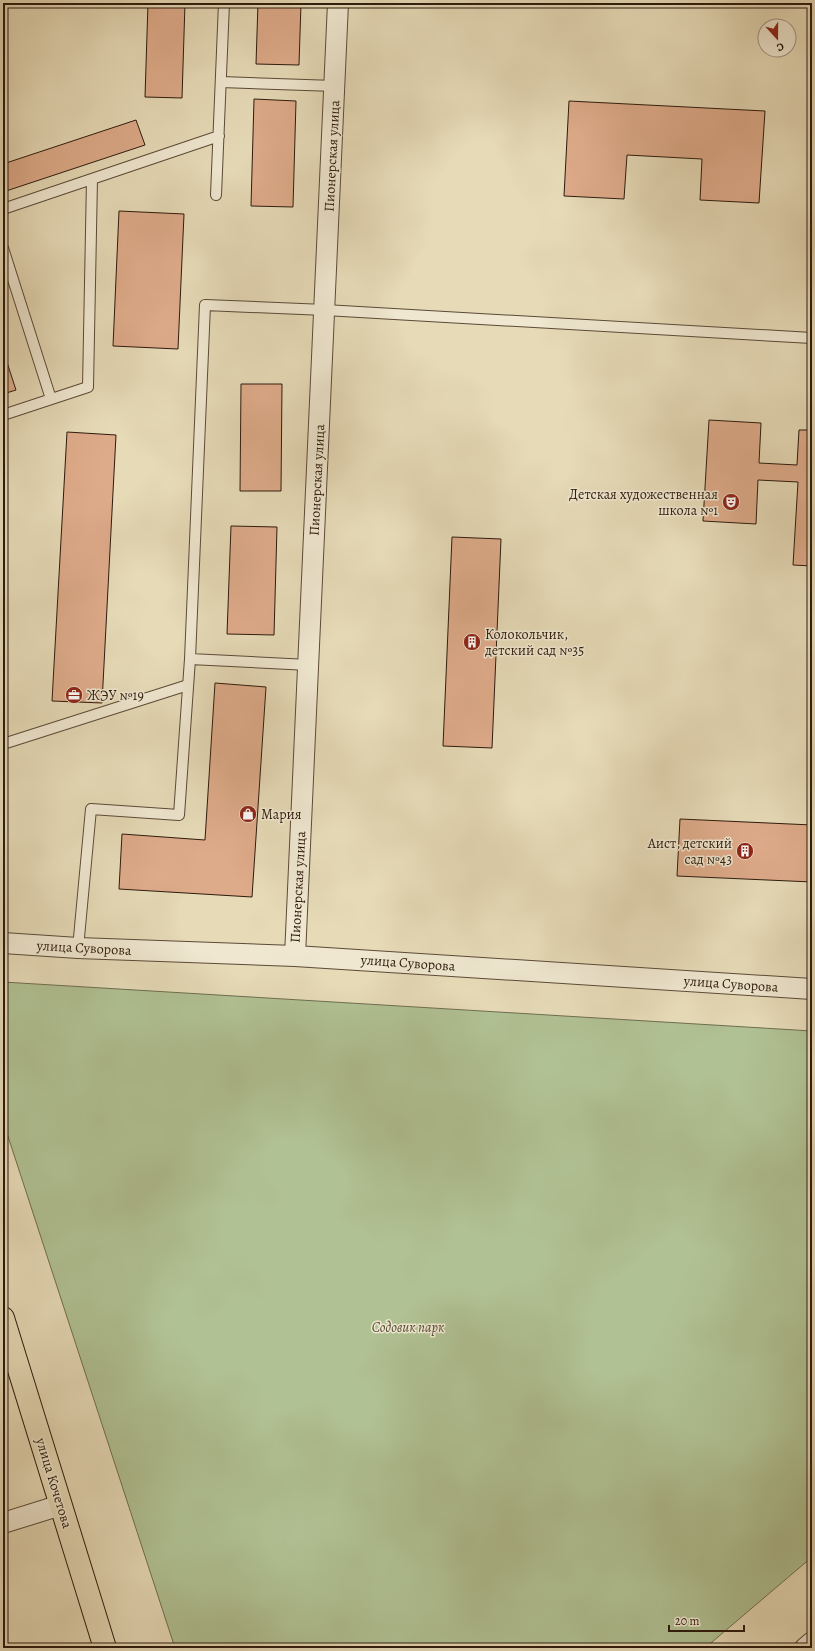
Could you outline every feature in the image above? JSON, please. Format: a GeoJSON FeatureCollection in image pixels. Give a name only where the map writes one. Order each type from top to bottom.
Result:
{"type":"FeatureCollection","features":[{"type":"Feature","properties":{"kind":"main road","name":"улица Кочетова"},"geometry":{"type":"LineString","coordinates":[[3,1318],[105,1648]]}},
{"type":"Feature","properties":{"kind":"street","name":"Пионерская улица"},"geometry":{"type":"LineString","coordinates":[[295,956],[338,3]]}},
{"type":"Feature","properties":{"kind":"street","name":"улица Суворова"},"geometry":{"type":"LineString","coordinates":[[3,943],[78,948],[295,956],[812,989]]}},
{"type":"Feature","properties":{"kind":"street"},"geometry":{"type":"LineString","coordinates":[[3,1524],[61,1506]]}},
{"type":"Feature","properties":{"kind":"street"},"geometry":{"type":"LineString","coordinates":[[805,1648],[812,1642]]}},
{"type":"Feature","properties":{"kind":"lane"},"geometry":{"type":"LineString","coordinates":[[216,195],[224,3]]}},
{"type":"Feature","properties":{"kind":"lane"},"geometry":{"type":"LineString","coordinates":[[221,82],[335,86]]}},
{"type":"Feature","properties":{"kind":"lane"},"geometry":{"type":"LineString","coordinates":[[3,209],[219,136]]}},
{"type":"Feature","properties":{"kind":"lane"},"geometry":{"type":"LineString","coordinates":[[3,415],[88,387],[92,179]]}},
{"type":"Feature","properties":{"kind":"lane"},"geometry":{"type":"LineString","coordinates":[[3,248],[51,399]]}},
{"type":"Feature","properties":{"kind":"lane"},"geometry":{"type":"LineString","coordinates":[[78,948],[90,809],[179,815],[190,659],[205,305],[325,310],[812,338]]}},
{"type":"Feature","properties":{"kind":"lane"},"geometry":{"type":"LineString","coordinates":[[190,659],[309,665]]}},
{"type":"Feature","properties":{"kind":"lane"},"geometry":{"type":"LineString","coordinates":[[3,744],[188,684]]}},
{"type":"Feature","properties":{"kind":"green space","name":"Содовик парк"},"geometry":{"type":"Polygon","coordinates":[[[3,982],[812,1031],[812,1557],[705,1648],[175,1648],[3,1121],[3,982]]]}},
{"type":"Feature","properties":{"kind":"building"},"geometry":{"type":"Polygon","coordinates":[[[148,3],[185,3],[182,98],[145,97],[148,3]]]}},
{"type":"Feature","properties":{"kind":"building"},"geometry":{"type":"Polygon","coordinates":[[[258,3],[301,3],[299,65],[256,64],[258,3]]]}},
{"type":"Feature","properties":{"kind":"building"},"geometry":{"type":"Polygon","coordinates":[[[254,99],[296,101],[293,207],[251,206],[254,99]]]}},
{"type":"Feature","properties":{"kind":"building"},"geometry":{"type":"Polygon","coordinates":[[[569,101],[765,111],[759,203],[700,200],[702,159],[627,155],[624,199],[564,196],[569,101]]]}},
{"type":"Feature","properties":{"kind":"building"},"geometry":{"type":"Polygon","coordinates":[[[136,120],[145,145],[3,192],[3,164],[136,120]]]}},
{"type":"Feature","properties":{"kind":"building"},"geometry":{"type":"Polygon","coordinates":[[[119,211],[184,214],[178,349],[113,346],[119,211]]]}},
{"type":"Feature","properties":{"kind":"building"},"geometry":{"type":"Polygon","coordinates":[[[3,350],[16,390],[3,394],[3,350]]]}},
{"type":"Feature","properties":{"kind":"building"},"geometry":{"type":"Polygon","coordinates":[[[241,384],[282,384],[281,491],[240,491],[241,384]]]}},
{"type":"Feature","properties":{"kind":"building","name":"Детская художественная школа №1"},"geometry":{"type":"Polygon","coordinates":[[[709,420],[761,423],[759,463],[797,465],[799,430],[812,430],[812,566],[793,565],[798,482],[758,480],[756,524],[703,521],[709,420]]]}},
{"type":"Feature","properties":{"kind":"building"},"geometry":{"type":"Polygon","coordinates":[[[67,432],[116,435],[102,703],[52,701],[67,432]]]}},
{"type":"Feature","properties":{"kind":"building"},"geometry":{"type":"Polygon","coordinates":[[[231,526],[277,527],[274,635],[227,634],[231,526]]]}},
{"type":"Feature","properties":{"kind":"building","name":"Колокольчик, детский сад №35"},"geometry":{"type":"Polygon","coordinates":[[[452,537],[501,539],[492,748],[443,746],[452,537]]]}},
{"type":"Feature","properties":{"kind":"building"},"geometry":{"type":"Polygon","coordinates":[[[215,683],[266,687],[252,897],[119,889],[122,834],[205,840],[215,683]]]}},
{"type":"Feature","properties":{"kind":"building","name":"Аист, детский сад №43"},"geometry":{"type":"Polygon","coordinates":[[[680,819],[812,825],[812,882],[677,876],[680,819]]]}},
{"type":"Feature","properties":{"kind":"place","name":"Детская художественная школа №1"},"geometry":{"type":"Point","coordinates":[731,502]}},
{"type":"Feature","properties":{"kind":"place","name":"Колокольчик, детский сад №35"},"geometry":{"type":"Point","coordinates":[472,642]}},
{"type":"Feature","properties":{"kind":"place","name":"ЖЭУ №19"},"geometry":{"type":"Point","coordinates":[74,695]}},
{"type":"Feature","properties":{"kind":"place","name":"Мария"},"geometry":{"type":"Point","coordinates":[248,814]}},
{"type":"Feature","properties":{"kind":"place","name":"Аист, детский сад №43"},"geometry":{"type":"Point","coordinates":[745,851]}}]}
